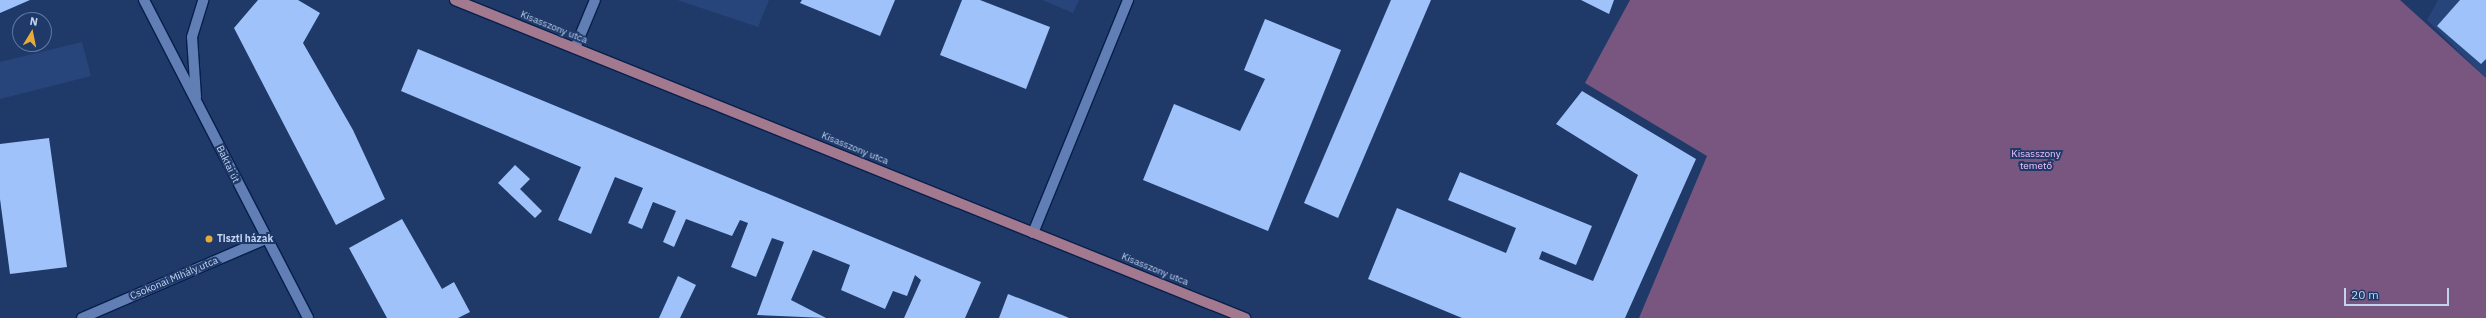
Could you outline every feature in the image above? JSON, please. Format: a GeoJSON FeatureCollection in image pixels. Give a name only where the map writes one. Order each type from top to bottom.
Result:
{"type":"FeatureCollection","features":[{"type":"Feature","properties":{"kind":"main road","name":"Kisasszony utca"},"geometry":{"type":"LineString","coordinates":[[455,0],[1245,318]]}},
{"type":"Feature","properties":{"kind":"street"},"geometry":{"type":"LineString","coordinates":[[144,0],[196,101]]}},
{"type":"Feature","properties":{"kind":"street","name":"Baktai út"},"geometry":{"type":"LineString","coordinates":[[203,0],[192,37],[196,101],[265,239],[308,318]]}},
{"type":"Feature","properties":{"kind":"street"},"geometry":{"type":"LineString","coordinates":[[575,48],[595,0]]}},
{"type":"Feature","properties":{"kind":"street"},"geometry":{"type":"LineString","coordinates":[[1033,233],[1128,0]]}},
{"type":"Feature","properties":{"kind":"street","name":"Csokonai Mihály utca"},"geometry":{"type":"LineString","coordinates":[[82,318],[265,239]]}},
{"type":"Feature","properties":{"kind":"shaded area"},"geometry":{"type":"Polygon","coordinates":[[[677,0],[769,0],[758,27],[677,0]]]}},
{"type":"Feature","properties":{"kind":"shaded area"},"geometry":{"type":"Polygon","coordinates":[[[1042,0],[1079,0],[1073,13],[1042,0]]]}},
{"type":"Feature","properties":{"kind":"shaded area"},"geometry":{"type":"Polygon","coordinates":[[[2438,0],[2486,0],[2486,78],[2427,20],[2438,0]]]}},
{"type":"Feature","properties":{"kind":"shaded area"},"geometry":{"type":"Polygon","coordinates":[[[82,42],[91,76],[0,99],[0,62],[41,52],[52,52],[52,49],[82,42]]]}},
{"type":"Feature","properties":{"kind":"green space","name":"Kisasszony temető"},"geometry":{"type":"Polygon","coordinates":[[[1630,0],[2400,0],[2486,78],[2486,318],[1639,318],[1707,156],[1585,83],[1630,0]]]}},
{"type":"Feature","properties":{"kind":"building"},"geometry":{"type":"Polygon","coordinates":[[[0,0],[30,0],[0,13],[0,0]]]}},
{"type":"Feature","properties":{"kind":"building"},"geometry":{"type":"Polygon","coordinates":[[[258,0],[298,0],[320,13],[303,43],[353,130],[385,199],[336,225],[234,28],[258,0]]]}},
{"type":"Feature","properties":{"kind":"building"},"geometry":{"type":"Polygon","coordinates":[[[802,0],[895,0],[880,36],[800,3],[802,0]]]}},
{"type":"Feature","properties":{"kind":"building"},"geometry":{"type":"Polygon","coordinates":[[[962,0],[980,0],[1050,27],[1026,89],[940,55],[962,0]]]}},
{"type":"Feature","properties":{"kind":"building"},"geometry":{"type":"Polygon","coordinates":[[[1391,0],[1431,0],[1338,218],[1304,203],[1391,0]]]}},
{"type":"Feature","properties":{"kind":"building"},"geometry":{"type":"Polygon","coordinates":[[[1581,0],[1614,0],[1609,14],[1581,0]]]}},
{"type":"Feature","properties":{"kind":"building"},"geometry":{"type":"Polygon","coordinates":[[[2460,0],[2486,0],[2486,59],[2481,64],[2437,26],[2460,0]]]}},
{"type":"Feature","properties":{"kind":"building"},"geometry":{"type":"Polygon","coordinates":[[[1265,19],[1341,50],[1268,231],[1143,180],[1174,104],[1240,131],[1265,79],[1244,70],[1265,19]]]}},
{"type":"Feature","properties":{"kind":"building"},"geometry":{"type":"Polygon","coordinates":[[[418,49],[981,282],[965,318],[904,318],[921,280],[915,275],[907,296],[893,291],[885,309],[841,290],[850,265],[813,250],[791,300],[826,318],[757,315],[784,242],[772,238],[756,277],[731,267],[748,223],[740,220],[732,236],[686,219],[674,247],[663,242],[676,211],[653,202],[642,229],[628,223],[643,188],[615,177],[591,234],[558,220],[581,167],[401,91],[418,49]]]}},
{"type":"Feature","properties":{"kind":"building"},"geometry":{"type":"Polygon","coordinates":[[[1582,91],[1696,159],[1625,318],[1462,318],[1368,279],[1397,208],[1506,253],[1516,228],[1448,200],[1460,172],[1592,226],[1576,265],[1542,251],[1539,259],[1593,281],[1638,175],[1556,124],[1582,91]]]}},
{"type":"Feature","properties":{"kind":"building"},"geometry":{"type":"Polygon","coordinates":[[[49,138],[67,267],[10,274],[0,199],[0,144],[49,138]]]}},
{"type":"Feature","properties":{"kind":"building"},"geometry":{"type":"Polygon","coordinates":[[[515,165],[530,179],[520,189],[542,211],[535,218],[498,183],[515,165]]]}},
{"type":"Feature","properties":{"kind":"building"},"geometry":{"type":"Polygon","coordinates":[[[402,219],[442,289],[454,282],[470,312],[458,318],[387,318],[349,248],[402,219]]]}},
{"type":"Feature","properties":{"kind":"building"},"geometry":{"type":"Polygon","coordinates":[[[678,276],[696,285],[680,318],[659,318],[678,276]]]}},
{"type":"Feature","properties":{"kind":"building"},"geometry":{"type":"Polygon","coordinates":[[[1008,294],[1062,315],[1069,318],[999,318],[1008,294]]]}},
{"type":"Feature","properties":{"kind":"place","name":"Tiszti házak"},"geometry":{"type":"Point","coordinates":[209,239]}}]}
